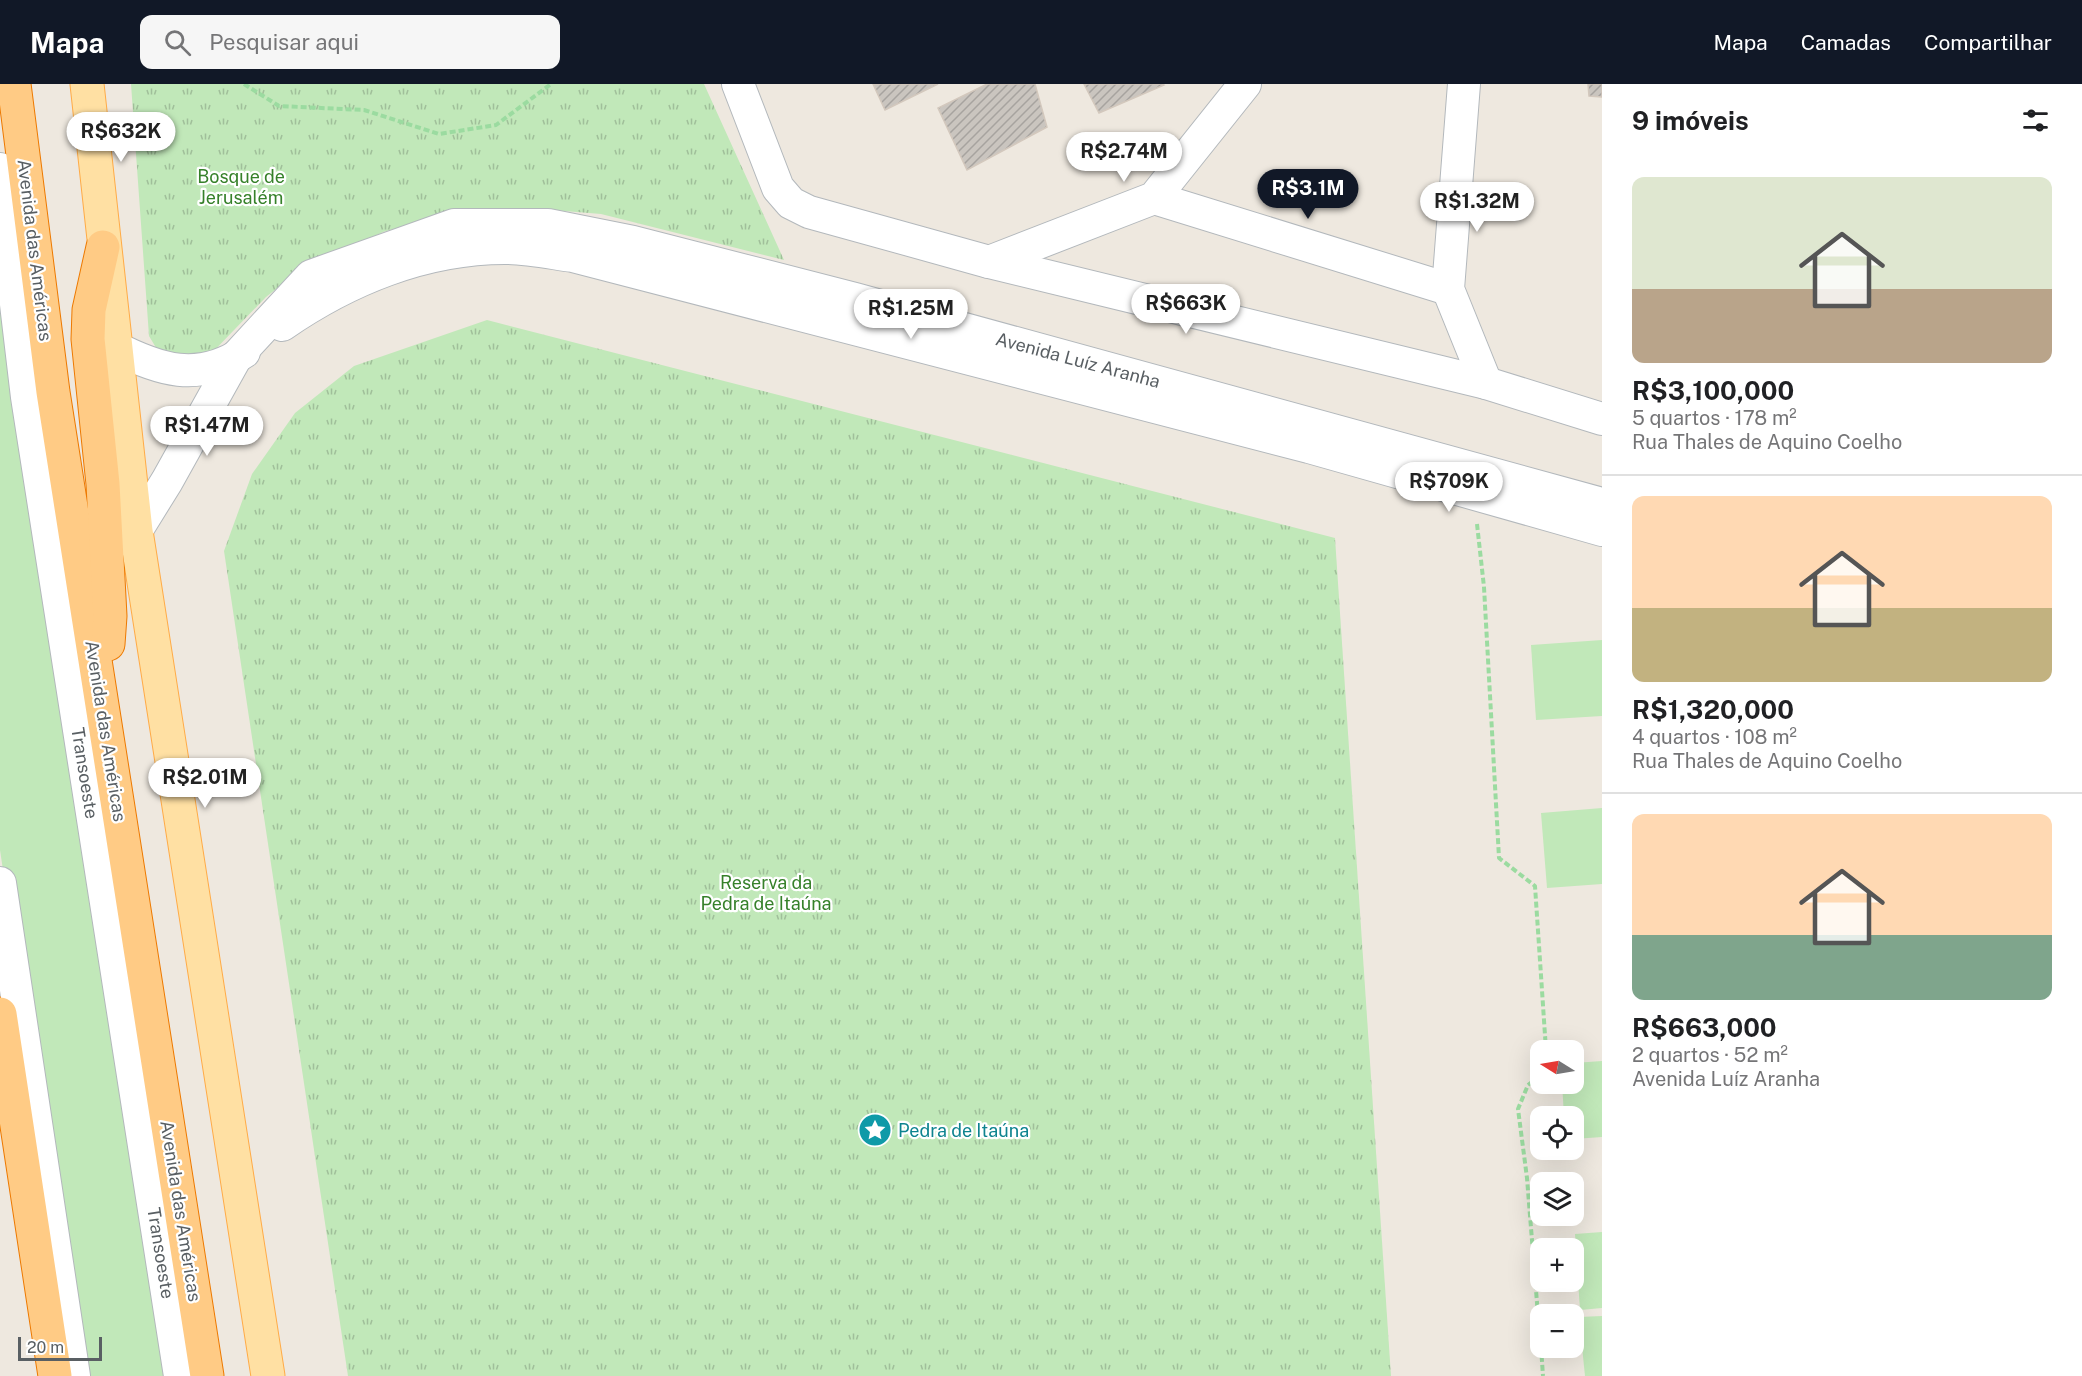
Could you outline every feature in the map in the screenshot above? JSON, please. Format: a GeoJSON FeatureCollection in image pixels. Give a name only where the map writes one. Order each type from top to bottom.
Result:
{"type":"FeatureCollection","features":[{"type":"Feature","properties":{"kind":"highway","name":"Avenida das Américas"},"geometry":{"type":"LineString","coordinates":[[14,84],[53,392],[207,1376]]}},
{"type":"Feature","properties":{"kind":"highway"},"geometry":{"type":"LineString","coordinates":[[98,680],[108,643],[110,616],[103,484],[88,339],[89,310],[103,247]]}},
{"type":"Feature","properties":{"kind":"highway"},"geometry":{"type":"LineString","coordinates":[[0,1014],[55,1376]]}},
{"type":"Feature","properties":{"kind":"main road"},"geometry":{"type":"LineString","coordinates":[[87,84],[103,247],[136,531],[268,1376]]}},
{"type":"Feature","properties":{"kind":"street"},"geometry":{"type":"LineString","coordinates":[[738,84],[778,188],[790,203],[810,212],[989,262],[1486,383],[1602,419]]}},
{"type":"Feature","properties":{"kind":"street"},"geometry":{"type":"LineString","coordinates":[[989,262],[1154,198],[1245,84]]}},
{"type":"Feature","properties":{"kind":"street"},"geometry":{"type":"LineString","coordinates":[[1464,84],[1448,289],[1486,383]]}},
{"type":"Feature","properties":{"kind":"street","name":"Transoeste"},"geometry":{"type":"LineString","coordinates":[[0,169],[27,397],[180,1376]]}},
{"type":"Feature","properties":{"kind":"street"},"geometry":{"type":"LineString","coordinates":[[1154,198],[1448,289]]}},
{"type":"Feature","properties":{"kind":"street","name":"Avenida Luíz Aranha"},"geometry":{"type":"LineString","coordinates":[[136,531],[167,481],[236,357],[311,276],[454,225],[548,225],[633,242],[855,299],[1602,504]]}},
{"type":"Feature","properties":{"kind":"street","name":"Avenida Luíz Aranha"},"geometry":{"type":"LineString","coordinates":[[114,347],[146,363],[171,370],[193,371],[236,357],[316,302],[383,271],[448,253],[506,248],[573,256],[1309,447],[1602,530]]}},
{"type":"Feature","properties":{"kind":"street"},"geometry":{"type":"LineString","coordinates":[[0,883],[74,1376]]}},
{"type":"Feature","properties":{"kind":"path"},"geometry":{"type":"LineString","coordinates":[[244,84],[279,106],[364,110],[439,134],[496,125],[551,84]]}},
{"type":"Feature","properties":{"kind":"path"},"geometry":{"type":"LineString","coordinates":[[1474,494],[1484,588],[1499,858],[1535,886],[1545,1040]]}},
{"type":"Feature","properties":{"kind":"path"},"geometry":{"type":"LineString","coordinates":[[1530,1084],[1518,1109],[1527,1178],[1537,1304]]}},
{"type":"Feature","properties":{"kind":"path"},"geometry":{"type":"LineString","coordinates":[[1542,1358],[1543,1376]]}},
{"type":"Feature","properties":{"kind":"green space","name":"Bosque de Jerusalém"},"geometry":{"type":"Polygon","coordinates":[[[131,84],[704,84],[784,260],[601,214],[540,209],[449,213],[383,232],[290,278],[266,297],[207,358],[158,351],[149,336],[131,84]]]}},
{"type":"Feature","properties":{"kind":"green space"},"geometry":{"type":"Polygon","coordinates":[[[0,275],[165,1376],[79,1376],[0,850],[0,275]]]}},
{"type":"Feature","properties":{"kind":"green space","name":"Reserva da Pedra de Itaúna"},"geometry":{"type":"Polygon","coordinates":[[[487,320],[1335,538],[1391,1376],[348,1376],[224,551],[252,474],[295,413],[354,366],[487,320]]]}},
{"type":"Feature","properties":{"kind":"green space"},"geometry":{"type":"Polygon","coordinates":[[[1602,640],[1602,716],[1536,720],[1531,645],[1602,640]]]}},
{"type":"Feature","properties":{"kind":"green space"},"geometry":{"type":"Polygon","coordinates":[[[1602,808],[1602,884],[1547,888],[1541,813],[1602,808]]]}},
{"type":"Feature","properties":{"kind":"green space"},"geometry":{"type":"Polygon","coordinates":[[[1602,1061],[1602,1137],[1584,1138],[1584,1106],[1563,1106],[1563,1094],[1584,1094],[1584,1062],[1602,1061]]]}},
{"type":"Feature","properties":{"kind":"green space"},"geometry":{"type":"Polygon","coordinates":[[[1602,1232],[1602,1308],[1584,1310],[1584,1304],[1580,1304],[1579,1292],[1584,1292],[1584,1238],[1575,1238],[1575,1234],[1602,1232]]]}},
{"type":"Feature","properties":{"kind":"green space"},"geometry":{"type":"Polygon","coordinates":[[[1602,1316],[1602,1376],[1585,1376],[1584,1317],[1602,1316]]]}},
{"type":"Feature","properties":{"kind":"building"},"geometry":{"type":"Polygon","coordinates":[[[873,84],[938,84],[885,110],[873,84]]]}},
{"type":"Feature","properties":{"kind":"building"},"geometry":{"type":"Polygon","coordinates":[[[987,84],[1035,84],[1047,127],[967,170],[938,108],[987,84]]]}},
{"type":"Feature","properties":{"kind":"building"},"geometry":{"type":"Polygon","coordinates":[[[1084,84],[1163,84],[1164,85],[1099,113],[1084,84]]]}},
{"type":"Feature","properties":{"kind":"building"},"geometry":{"type":"Polygon","coordinates":[[[1588,84],[1602,84],[1602,97],[1589,96],[1588,84]]]}},
{"type":"Feature","properties":{"kind":"place","name":"Pedra de Itaúna"},"geometry":{"type":"Point","coordinates":[875,1130]}}]}
